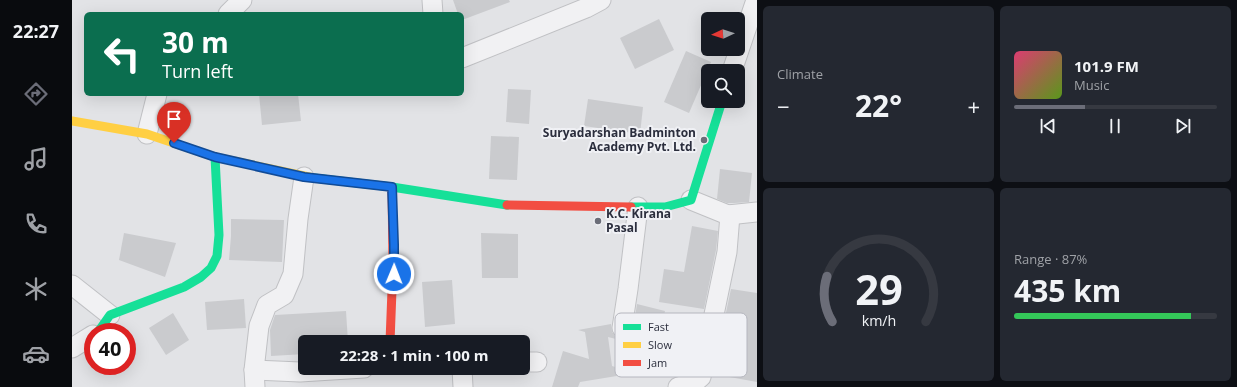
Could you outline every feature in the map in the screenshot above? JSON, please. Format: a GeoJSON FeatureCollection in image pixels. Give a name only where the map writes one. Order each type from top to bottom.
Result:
{"type":"FeatureCollection","features":[{"type":"Feature","properties":{"kind":"street"},"geometry":{"type":"LineString","coordinates":[[230,12],[242,0]]}},
{"type":"Feature","properties":{"kind":"street"},"geometry":{"type":"LineString","coordinates":[[432,0],[433,12]]}},
{"type":"Feature","properties":{"kind":"street"},"geometry":{"type":"LineString","coordinates":[[464,57],[586,8],[601,0]]}},
{"type":"Feature","properties":{"kind":"street"},"geometry":{"type":"LineString","coordinates":[[734,64],[756,0]]}},
{"type":"Feature","properties":{"kind":"street"},"geometry":{"type":"LineString","coordinates":[[147,134],[156,96]]}},
{"type":"Feature","properties":{"kind":"street"},"geometry":{"type":"LineString","coordinates":[[691,200],[720,108]]}},
{"type":"Feature","properties":{"kind":"street"},"geometry":{"type":"LineString","coordinates":[[72,121],[147,134],[215,157],[304,177],[392,187],[510,205],[665,207],[691,200],[728,215],[757,212]]}},
{"type":"Feature","properties":{"kind":"street"},"geometry":{"type":"LineString","coordinates":[[105,323],[110,316],[184,287],[201,277],[211,268],[217,256],[219,235],[215,157]]}},
{"type":"Feature","properties":{"kind":"street"},"geometry":{"type":"LineString","coordinates":[[298,372],[255,378],[258,326],[268,305],[284,295],[293,274],[298,218],[304,177]]}},
{"type":"Feature","properties":{"kind":"street"},"geometry":{"type":"LineString","coordinates":[[391,335],[393,304],[394,245],[392,187]]}},
{"type":"Feature","properties":{"kind":"street"},"geometry":{"type":"LineString","coordinates":[[624,313],[638,207]]}},
{"type":"Feature","properties":{"kind":"street"},"geometry":{"type":"LineString","coordinates":[[714,313],[727,252],[730,215]]}},
{"type":"Feature","properties":{"kind":"street"},"geometry":{"type":"LineString","coordinates":[[72,285],[110,316]]}},
{"type":"Feature","properties":{"kind":"street"},"geometry":{"type":"LineString","coordinates":[[72,348],[84,341]]}},
{"type":"Feature","properties":{"kind":"street"},"geometry":{"type":"LineString","coordinates":[[462,375],[463,387]]}},
{"type":"Feature","properties":{"kind":"street"},"geometry":{"type":"LineString","coordinates":[[678,387],[695,382],[701,377]]}},
{"type":"Feature","properties":{"kind":"building"},"geometry":{"type":"Polygon","coordinates":[[[453,0],[509,0],[510,2],[464,19],[464,12],[457,12],[453,0]]]}},
{"type":"Feature","properties":{"kind":"building"},"geometry":{"type":"Polygon","coordinates":[[[659,19],[674,50],[635,69],[620,38],[659,19]]]}},
{"type":"Feature","properties":{"kind":"building"},"geometry":{"type":"Polygon","coordinates":[[[686,51],[711,62],[710,64],[701,64],[701,85],[689,113],[664,102],[686,51]]]}},
{"type":"Feature","properties":{"kind":"building"},"geometry":{"type":"Polygon","coordinates":[[[508,89],[531,90],[529,124],[506,122],[508,89]]]}},
{"type":"Feature","properties":{"kind":"building"},"geometry":{"type":"Polygon","coordinates":[[[259,96],[298,96],[301,121],[262,125],[259,96]]]}},
{"type":"Feature","properties":{"kind":"building"},"geometry":{"type":"Polygon","coordinates":[[[588,99],[643,107],[640,134],[584,126],[588,99]]]}},
{"type":"Feature","properties":{"kind":"building"},"geometry":{"type":"Polygon","coordinates":[[[491,136],[519,137],[517,180],[489,179],[491,136]]]}},
{"type":"Feature","properties":{"kind":"building"},"geometry":{"type":"Polygon","coordinates":[[[720,169],[752,173],[749,202],[727,203],[717,199],[720,169]]]}},
{"type":"Feature","properties":{"kind":"building"},"geometry":{"type":"Polygon","coordinates":[[[231,219],[284,220],[282,262],[229,260],[231,219]]]}},
{"type":"Feature","properties":{"kind":"building"},"geometry":{"type":"Polygon","coordinates":[[[692,226],[718,231],[716,250],[704,309],[659,302],[664,269],[684,272],[692,226]]]}},
{"type":"Feature","properties":{"kind":"building"},"geometry":{"type":"Polygon","coordinates":[[[124,233],[176,243],[165,277],[119,260],[124,233]]]}},
{"type":"Feature","properties":{"kind":"building"},"geometry":{"type":"Polygon","coordinates":[[[481,233],[518,234],[518,278],[482,278],[481,233]]]}},
{"type":"Feature","properties":{"kind":"building"},"geometry":{"type":"Polygon","coordinates":[[[452,280],[455,324],[425,327],[422,282],[452,280]]]}},
{"type":"Feature","properties":{"kind":"building"},"geometry":{"type":"Polygon","coordinates":[[[731,289],[757,293],[757,382],[730,377],[747,377],[747,313],[726,313],[731,289]]]}},
{"type":"Feature","properties":{"kind":"building"},"geometry":{"type":"Polygon","coordinates":[[[244,299],[246,328],[207,330],[205,302],[244,299]]]}},
{"type":"Feature","properties":{"kind":"building"},"geometry":{"type":"Polygon","coordinates":[[[637,304],[665,311],[665,313],[636,313],[637,304]]]}},
{"type":"Feature","properties":{"kind":"building"},"geometry":{"type":"Polygon","coordinates":[[[346,311],[348,335],[298,335],[298,354],[271,356],[270,330],[275,315],[346,311]]]}},
{"type":"Feature","properties":{"kind":"building"},"geometry":{"type":"Polygon","coordinates":[[[173,313],[189,340],[166,355],[149,328],[173,313]]]}},
{"type":"Feature","properties":{"kind":"building"},"geometry":{"type":"Polygon","coordinates":[[[611,324],[615,339],[608,337],[612,366],[615,367],[615,376],[580,382],[578,387],[552,387],[563,351],[589,359],[585,332],[578,330],[611,324]]]}},
{"type":"Feature","properties":{"kind":"traffic: fast"},"geometry":{"type":"LineString","coordinates":[[631,207],[665,207],[691,200],[720,108]]}},
{"type":"Feature","properties":{"kind":"traffic: fast"},"geometry":{"type":"LineString","coordinates":[[104,323],[110,315],[184,287],[201,277],[211,268],[217,256],[219,235],[215,157]]}},
{"type":"Feature","properties":{"kind":"traffic: fast"},"geometry":{"type":"LineString","coordinates":[[314,178],[392,187],[507,205]]}},
{"type":"Feature","properties":{"kind":"traffic: slow"},"geometry":{"type":"LineString","coordinates":[[72,121],[147,134],[215,157],[314,178]]}},
{"type":"Feature","properties":{"kind":"traffic: jam"},"geometry":{"type":"LineString","coordinates":[[390,335],[393,264],[392,187]]}},
{"type":"Feature","properties":{"kind":"traffic: jam"},"geometry":{"type":"LineString","coordinates":[[507,205],[631,207]]}},
{"type":"Feature","properties":{"kind":"place","name":"Suryadarshan Badminton Academy Pvt. Ltd."},"geometry":{"type":"Point","coordinates":[704,140]}},
{"type":"Feature","properties":{"kind":"place","name":"K.C. Kirana Pasal"},"geometry":{"type":"Point","coordinates":[598,221]}},
{"type":"Feature","properties":{"kind":"route"},"geometry":{"type":"LineString","coordinates":[[174,143],[215,157],[304,177],[392,187],[394,274]]}}]}
